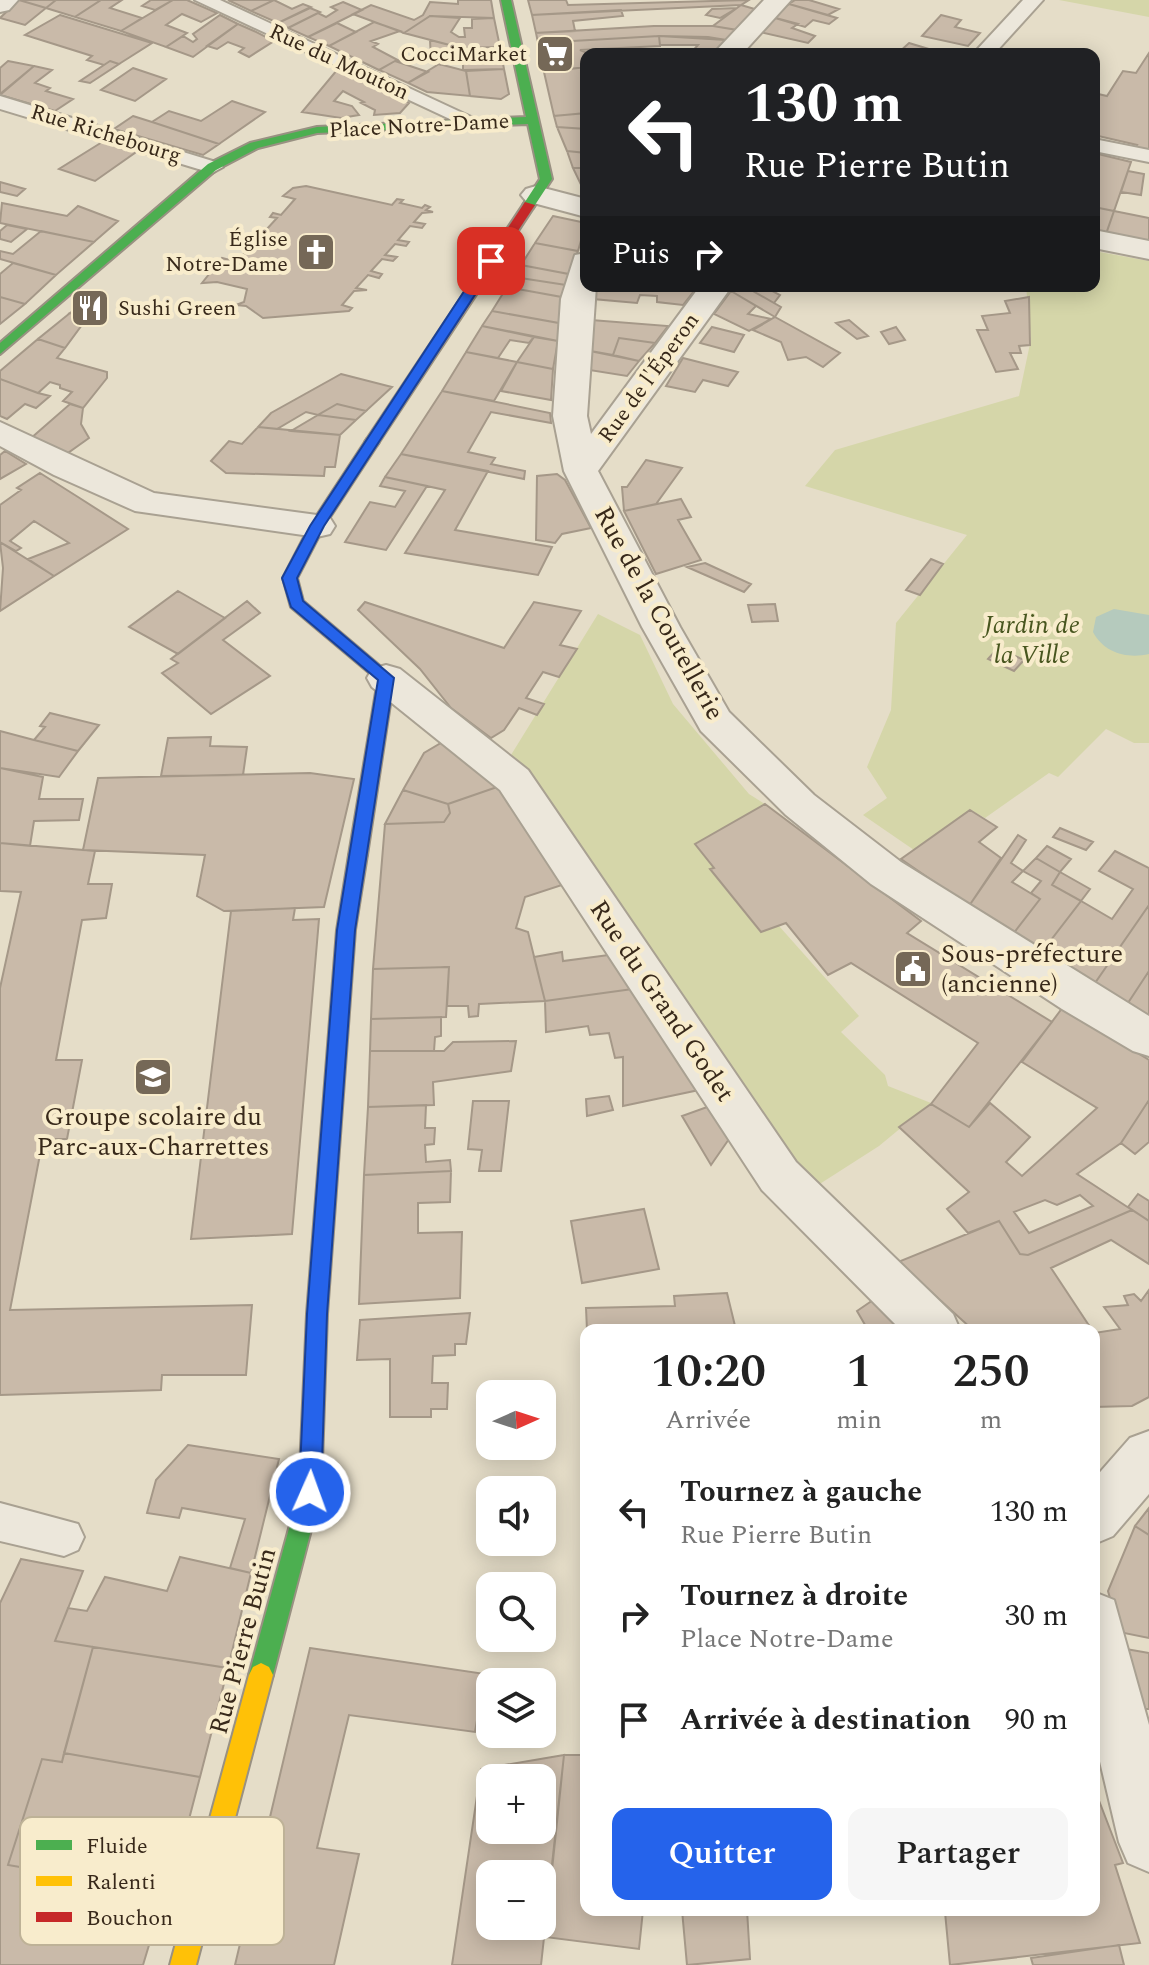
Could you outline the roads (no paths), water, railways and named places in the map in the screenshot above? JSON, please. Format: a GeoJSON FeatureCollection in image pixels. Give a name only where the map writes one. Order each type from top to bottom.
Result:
{"type":"FeatureCollection","features":[{"type":"Feature","properties":{"kind":"street"},"geometry":{"type":"LineString","coordinates":[[506,0],[532,120]]}},
{"type":"Feature","properties":{"kind":"street"},"geometry":{"type":"LineString","coordinates":[[733,48],[778,0]]}},
{"type":"Feature","properties":{"kind":"street","name":"Place Notre-Dame"},"geometry":{"type":"LineString","coordinates":[[0,350],[212,167],[254,145],[295,134],[532,120],[546,179],[317,526],[290,578],[296,603],[386,678]]}},
{"type":"Feature","properties":{"kind":"street"},"geometry":{"type":"LineString","coordinates":[[536,195],[580,206]]}},
{"type":"Feature","properties":{"kind":"street"},"geometry":{"type":"LineString","coordinates":[[1100,240],[1149,250]]}},
{"type":"Feature","properties":{"kind":"street","name":"Rue de la Coutellerie"},"geometry":{"type":"LineString","coordinates":[[580,292],[573,329],[570,416],[581,471],[661,627],[715,721],[800,805],[886,873],[1078,997],[1149,1038]]}},
{"type":"Feature","properties":{"kind":"street","name":"Rue de l'Éperon"},"geometry":{"type":"LineString","coordinates":[[581,471],[712,292]]}},
{"type":"Feature","properties":{"kind":"street"},"geometry":{"type":"LineString","coordinates":[[0,432],[66,468],[147,503],[317,526]]}},
{"type":"Feature","properties":{"kind":"street","name":"Rue du Grand Godet"},"geometry":{"type":"LineString","coordinates":[[386,678],[514,780],[779,1176],[929,1324]]}},
{"type":"Feature","properties":{"kind":"street","name":"Rue Pierre Butin"},"geometry":{"type":"LineString","coordinates":[[223,1817],[310,1492],[317,1314],[346,930],[386,678]]}},
{"type":"Feature","properties":{"kind":"street"},"geometry":{"type":"LineString","coordinates":[[1100,1511],[1149,1455]]}},
{"type":"Feature","properties":{"kind":"street"},"geometry":{"type":"LineString","coordinates":[[1100,1643],[1149,1842]]}},
{"type":"Feature","properties":{"kind":"street","name":"Rue Pierre Butin"},"geometry":{"type":"LineString","coordinates":[[183,1965],[188,1945]]}},
{"type":"Feature","properties":{"kind":"lane","name":"Rue du Mouton"},"geometry":{"type":"LineString","coordinates":[[204,0],[474,123]]}},
{"type":"Feature","properties":{"kind":"lane"},"geometry":{"type":"LineString","coordinates":[[989,48],[1034,0]]}},
{"type":"Feature","properties":{"kind":"lane","name":"Rue Richebourg"},"geometry":{"type":"LineString","coordinates":[[0,102],[212,167]]}},
{"type":"Feature","properties":{"kind":"lane"},"geometry":{"type":"LineString","coordinates":[[1100,146],[1149,156]]}},
{"type":"Feature","properties":{"kind":"lane"},"geometry":{"type":"LineString","coordinates":[[0,1522],[64,1537]]}},
{"type":"Feature","properties":{"kind":"place","name":"CocciMarket"},"geometry":{"type":"Point","coordinates":[555,54]}},
{"type":"Feature","properties":{"kind":"place","name":"Église Notre-Dame"},"geometry":{"type":"Point","coordinates":[316,252]}},
{"type":"Feature","properties":{"kind":"place","name":"Sushi Green"},"geometry":{"type":"Point","coordinates":[90,308]}},
{"type":"Feature","properties":{"kind":"place","name":"Sous-préfecture (ancienne)"},"geometry":{"type":"Point","coordinates":[913,969]}},
{"type":"Feature","properties":{"kind":"place","name":"Groupe scolaire du Parc-aux-Charrettes"},"geometry":{"type":"Point","coordinates":[153,1077]}},
{"type":"Feature","properties":{"kind":"park label","name":"Jardin de la Ville"},"geometry":{"type":"Point","coordinates":[1032,640]}}]}
